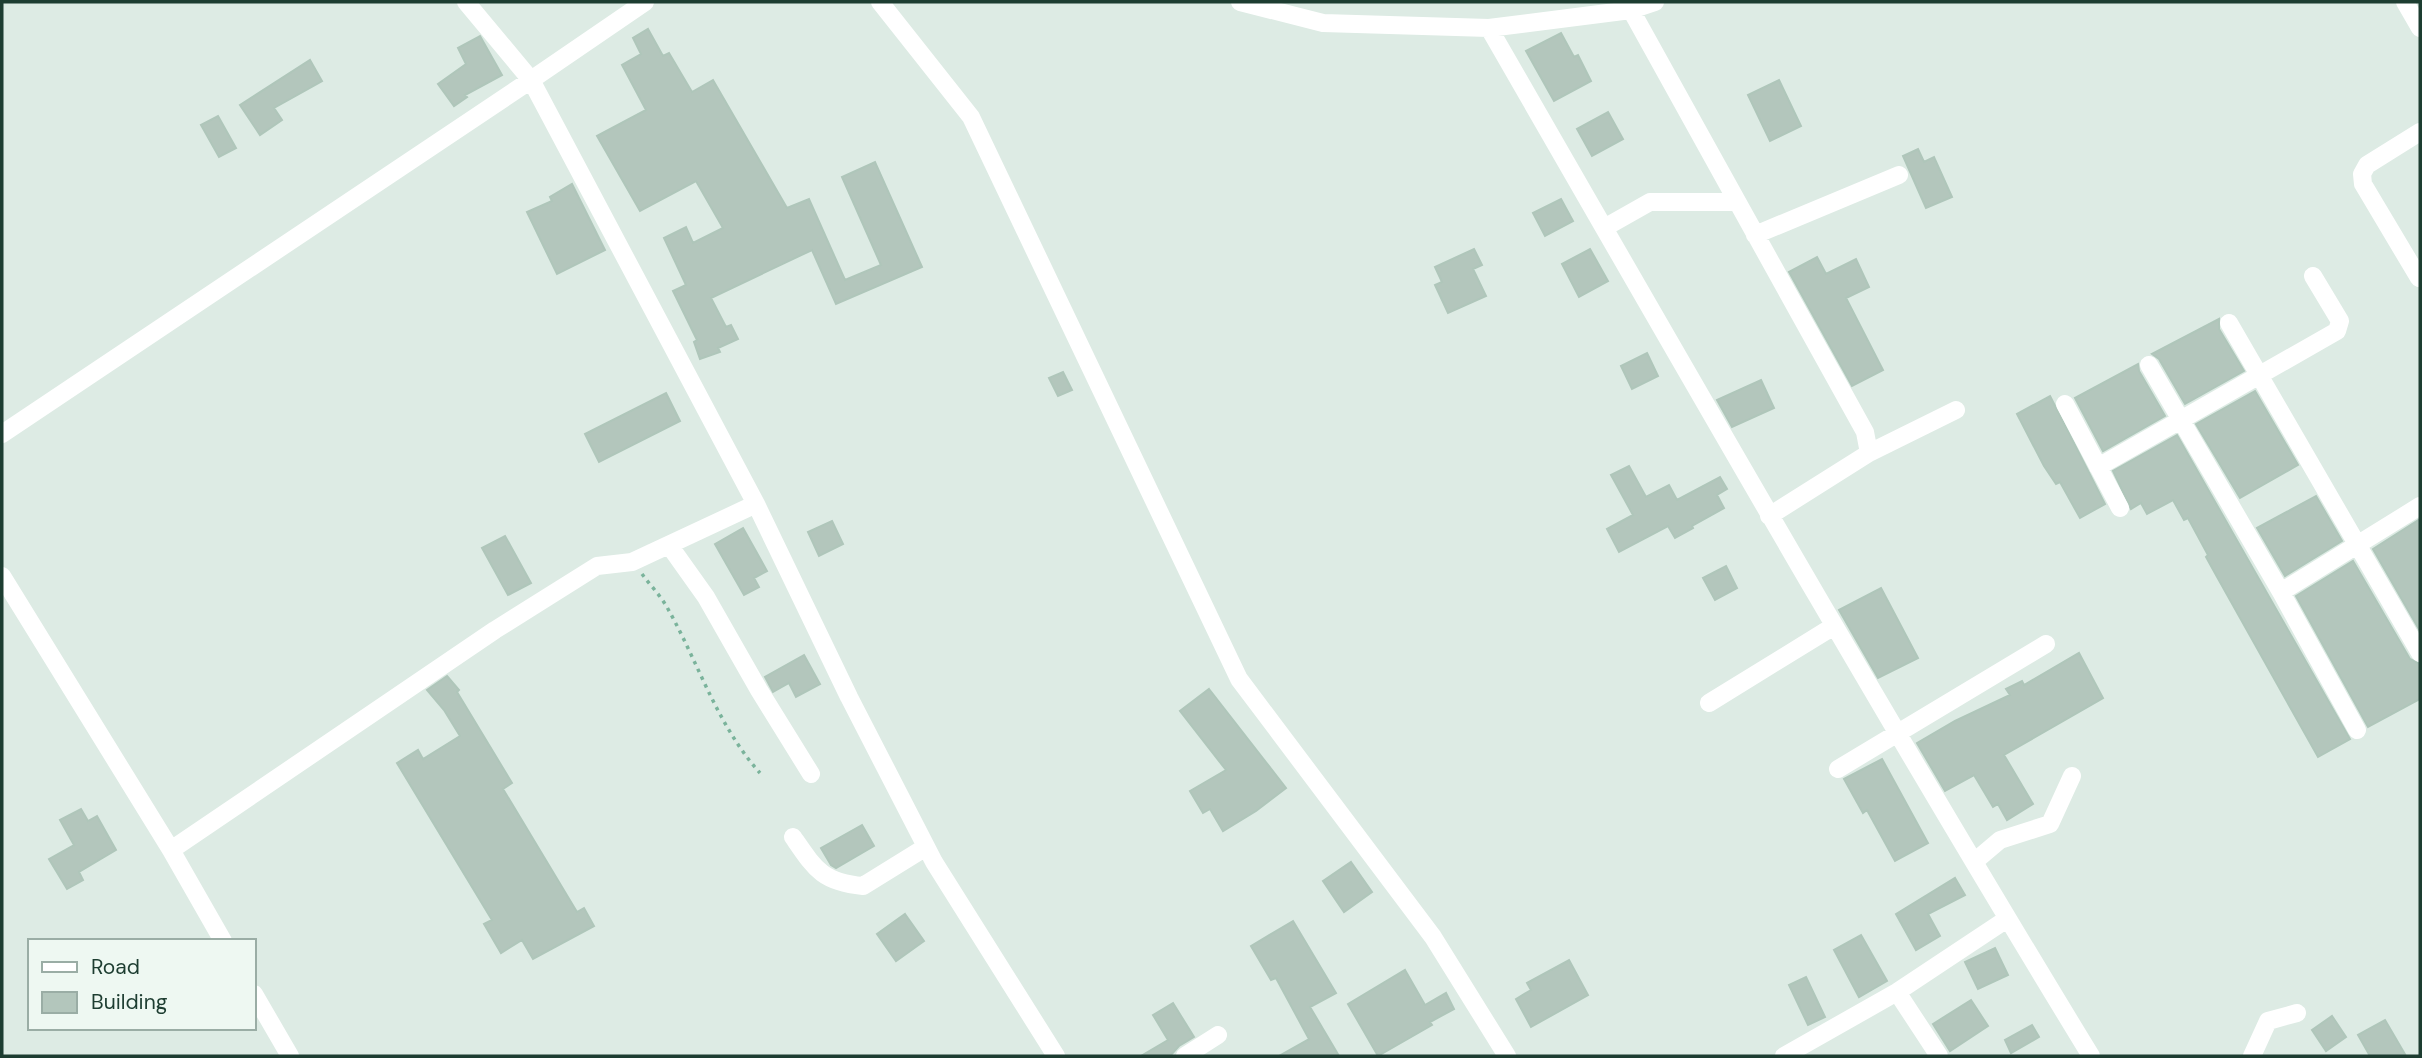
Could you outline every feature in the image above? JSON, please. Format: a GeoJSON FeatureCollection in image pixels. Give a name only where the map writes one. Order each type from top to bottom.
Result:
{"type":"FeatureCollection","features":[{"type":"Feature","properties":{"kind":"street"},"geometry":{"type":"LineString","coordinates":[[466,2],[531,80],[755,504],[849,697],[926,846],[1056,1056]]}},
{"type":"Feature","properties":{"kind":"street"},"geometry":{"type":"LineString","coordinates":[[2,434],[645,2]]}},
{"type":"Feature","properties":{"kind":"street"},"geometry":{"type":"LineString","coordinates":[[880,2],[971,117],[1239,679],[1433,937],[1507,1056]]}},
{"type":"Feature","properties":{"kind":"street"},"geometry":{"type":"LineString","coordinates":[[1240,2],[1323,23],[1489,28],[1643,5],[1737,202],[1865,432],[1869,453]]}},
{"type":"Feature","properties":{"kind":"street"},"geometry":{"type":"LineString","coordinates":[[2405,2],[2420,28]]}},
{"type":"Feature","properties":{"kind":"street"},"geometry":{"type":"LineString","coordinates":[[1489,28],[1769,516],[2091,1056]]}},
{"type":"Feature","properties":{"kind":"street"},"geometry":{"type":"LineString","coordinates":[[2419,278],[2363,184],[2362,174],[2367,165],[2420,132]]}},
{"type":"Feature","properties":{"kind":"street"},"geometry":{"type":"LineString","coordinates":[[1755,235],[1899,175]]}},
{"type":"Feature","properties":{"kind":"street"},"geometry":{"type":"LineString","coordinates":[[1604,228],[1650,202],[1737,202]]}},
{"type":"Feature","properties":{"kind":"street"},"geometry":{"type":"LineString","coordinates":[[2098,467],[2337,331],[2340,321],[2313,276]]}},
{"type":"Feature","properties":{"kind":"street"},"geometry":{"type":"LineString","coordinates":[[2229,323],[2420,653]]}},
{"type":"Feature","properties":{"kind":"street"},"geometry":{"type":"LineString","coordinates":[[2149,365],[2281,592],[2357,730]]}},
{"type":"Feature","properties":{"kind":"street"},"geometry":{"type":"LineString","coordinates":[[2065,404],[2120,508]]}},
{"type":"Feature","properties":{"kind":"street"},"geometry":{"type":"LineString","coordinates":[[1769,516],[1869,453],[1956,410]]}},
{"type":"Feature","properties":{"kind":"street"},"geometry":{"type":"LineString","coordinates":[[170,850],[495,630],[597,566],[632,562],[755,504]]}},
{"type":"Feature","properties":{"kind":"street"},"geometry":{"type":"LineString","coordinates":[[2281,592],[2420,506]]}},
{"type":"Feature","properties":{"kind":"street"},"geometry":{"type":"LineString","coordinates":[[669,545],[706,597],[811,774]]}},
{"type":"Feature","properties":{"kind":"street"},"geometry":{"type":"LineString","coordinates":[[2,576],[222,939]]}},
{"type":"Feature","properties":{"kind":"street"},"geometry":{"type":"LineString","coordinates":[[1709,703],[1835,626]]}},
{"type":"Feature","properties":{"kind":"street"},"geometry":{"type":"LineString","coordinates":[[1838,769],[2046,644]]}},
{"type":"Feature","properties":{"kind":"street"},"geometry":{"type":"LineString","coordinates":[[1974,862],[2000,840],[2050,824],[2072,776]]}},
{"type":"Feature","properties":{"kind":"street"},"geometry":{"type":"LineString","coordinates":[[793,837],[815,869],[832,880],[863,886],[926,846]]}},
{"type":"Feature","properties":{"kind":"street"},"geometry":{"type":"LineString","coordinates":[[1784,1056],[1897,992],[2007,919]]}},
{"type":"Feature","properties":{"kind":"street"},"geometry":{"type":"LineString","coordinates":[[1897,992],[1939,1056]]}},
{"type":"Feature","properties":{"kind":"street"},"geometry":{"type":"LineString","coordinates":[[256,998],[289,1056]]}},
{"type":"Feature","properties":{"kind":"street"},"geometry":{"type":"LineString","coordinates":[[2252,1056],[2268,1021],[2297,1013]]}},
{"type":"Feature","properties":{"kind":"street"},"geometry":{"type":"LineString","coordinates":[[1185,1056],[1218,1035]]}},
{"type":"Feature","properties":{"kind":"path"},"geometry":{"type":"LineString","coordinates":[[632,562],[667,606],[725,727],[760,773]]}},
{"type":"Feature","properties":{"kind":"building"},"geometry":{"type":"Polygon","coordinates":[[[648,29],[663,56],[669,53],[692,92],[713,80],[787,208],[809,199],[845,280],[881,265],[842,177],[875,162],[922,267],[836,304],[812,250],[711,298],[726,327],[731,325],[738,339],[718,348],[720,352],[700,359],[694,342],[697,340],[673,291],[686,285],[664,238],[686,227],[693,243],[723,228],[696,181],[640,211],[597,136],[646,110],[622,65],[641,54],[633,38],[648,29]]]}},
{"type":"Feature","properties":{"kind":"building"},"geometry":{"type":"Polygon","coordinates":[[[1561,33],[1574,57],[1578,55],[1591,81],[1554,101],[1526,51],[1561,33]]]}},
{"type":"Feature","properties":{"kind":"building"},"geometry":{"type":"Polygon","coordinates":[[[480,36],[502,75],[465,95],[467,97],[454,106],[438,84],[466,64],[458,48],[480,36]]]}},
{"type":"Feature","properties":{"kind":"building"},"geometry":{"type":"Polygon","coordinates":[[[310,60],[322,81],[274,108],[282,120],[260,135],[240,105],[310,60]]]}},
{"type":"Feature","properties":{"kind":"building"},"geometry":{"type":"Polygon","coordinates":[[[1779,80],[1801,126],[1770,141],[1748,95],[1779,80]]]}},
{"type":"Feature","properties":{"kind":"building"},"geometry":{"type":"Polygon","coordinates":[[[1608,112],[1623,139],[1592,156],[1577,129],[1608,112]]]}},
{"type":"Feature","properties":{"kind":"building"},"geometry":{"type":"Polygon","coordinates":[[[218,116],[236,148],[219,157],[201,125],[218,116]]]}},
{"type":"Feature","properties":{"kind":"building"},"geometry":{"type":"Polygon","coordinates":[[[1918,149],[1924,162],[1934,157],[1952,197],[1926,208],[1903,156],[1918,149]]]}},
{"type":"Feature","properties":{"kind":"building"},"geometry":{"type":"Polygon","coordinates":[[[572,184],[605,250],[557,274],[527,212],[552,201],[550,197],[572,184]]]}},
{"type":"Feature","properties":{"kind":"building"},"geometry":{"type":"Polygon","coordinates":[[[1561,199],[1573,221],[1545,236],[1533,213],[1561,199]]]}},
{"type":"Feature","properties":{"kind":"building"},"geometry":{"type":"Polygon","coordinates":[[[1474,249],[1482,265],[1473,269],[1486,296],[1448,313],[1435,285],[1442,282],[1435,267],[1474,249]]]}},
{"type":"Feature","properties":{"kind":"building"},"geometry":{"type":"Polygon","coordinates":[[[1590,249],[1608,281],[1579,297],[1562,264],[1590,249]]]}},
{"type":"Feature","properties":{"kind":"building"},"geometry":{"type":"Polygon","coordinates":[[[1817,257],[1826,274],[1856,259],[1869,287],[1846,298],[1883,370],[1852,386],[1789,272],[1817,257]]]}},
{"type":"Feature","properties":{"kind":"building"},"geometry":{"type":"Polygon","coordinates":[[[2219,319],[2219,329],[2244,371],[2185,404],[2159,359],[2152,354],[2219,319]]]}},
{"type":"Feature","properties":{"kind":"building"},"geometry":{"type":"Polygon","coordinates":[[[1647,353],[1658,376],[1632,389],[1621,366],[1647,353]]]}},
{"type":"Feature","properties":{"kind":"building"},"geometry":{"type":"Polygon","coordinates":[[[2138,364],[2139,371],[2165,416],[2103,451],[2075,398],[2138,364]]]}},
{"type":"Feature","properties":{"kind":"building"},"geometry":{"type":"Polygon","coordinates":[[[1063,372],[1072,390],[1058,396],[1049,378],[1063,372]]]}},
{"type":"Feature","properties":{"kind":"building"},"geometry":{"type":"Polygon","coordinates":[[[1761,380],[1774,408],[1732,427],[1717,400],[1761,380]]]}},
{"type":"Feature","properties":{"kind":"building"},"geometry":{"type":"Polygon","coordinates":[[[2255,391],[2298,465],[2240,498],[2196,424],[2255,391]]]}},
{"type":"Feature","properties":{"kind":"building"},"geometry":{"type":"Polygon","coordinates":[[[666,393],[680,421],[599,462],[585,434],[666,393]]]}},
{"type":"Feature","properties":{"kind":"building"},"geometry":{"type":"Polygon","coordinates":[[[2050,396],[2105,504],[2080,518],[2060,482],[2056,484],[2044,466],[2017,414],[2050,396]]]}},
{"type":"Feature","properties":{"kind":"building"},"geometry":{"type":"Polygon","coordinates":[[[2177,435],[2350,739],[2318,757],[2206,557],[2208,555],[2188,518],[2184,520],[2173,500],[2147,514],[2141,503],[2131,509],[2113,471],[2177,435]]]}},
{"type":"Feature","properties":{"kind":"building"},"geometry":{"type":"Polygon","coordinates":[[[1629,466],[1646,497],[1669,485],[1677,500],[1720,477],[1727,489],[1717,495],[1724,508],[1675,538],[1668,526],[1619,552],[1607,529],[1633,515],[1611,475],[1629,466]]]}},
{"type":"Feature","properties":{"kind":"building"},"geometry":{"type":"Polygon","coordinates":[[[2316,496],[2342,541],[2285,576],[2257,528],[2316,496]]]}},
{"type":"Feature","properties":{"kind":"building"},"geometry":{"type":"Polygon","coordinates":[[[2420,519],[2420,631],[2373,549],[2420,519]]]}},
{"type":"Feature","properties":{"kind":"building"},"geometry":{"type":"Polygon","coordinates":[[[832,521],[843,544],[819,556],[808,532],[832,521]]]}},
{"type":"Feature","properties":{"kind":"building"},"geometry":{"type":"Polygon","coordinates":[[[743,528],[767,571],[754,578],[759,587],[744,595],[715,544],[743,528]]]}},
{"type":"Feature","properties":{"kind":"building"},"geometry":{"type":"Polygon","coordinates":[[[505,536],[531,583],[508,595],[482,548],[505,536]]]}},
{"type":"Feature","properties":{"kind":"building"},"geometry":{"type":"Polygon","coordinates":[[[2353,561],[2410,659],[2420,664],[2420,699],[2368,727],[2296,596],[2353,561]]]}},
{"type":"Feature","properties":{"kind":"building"},"geometry":{"type":"Polygon","coordinates":[[[1726,566],[1737,588],[1715,600],[1703,578],[1726,566]]]}},
{"type":"Feature","properties":{"kind":"building"},"geometry":{"type":"Polygon","coordinates":[[[1881,588],[1918,658],[1878,678],[1839,610],[1881,588]]]}},
{"type":"Feature","properties":{"kind":"building"},"geometry":{"type":"Polygon","coordinates":[[[2079,653],[2103,698],[2004,755],[2033,804],[2007,820],[1998,804],[1993,807],[1974,775],[1945,791],[1917,743],[1955,721],[2010,695],[2006,689],[2022,681],[2024,685],[2079,653]]]}},
{"type":"Feature","properties":{"kind":"building"},"geometry":{"type":"Polygon","coordinates":[[[804,655],[820,684],[796,697],[789,683],[773,692],[765,677],[804,655]]]}},
{"type":"Feature","properties":{"kind":"building"},"geometry":{"type":"Polygon","coordinates":[[[447,676],[459,690],[457,692],[512,783],[503,789],[577,912],[584,908],[594,926],[533,959],[522,940],[501,953],[484,924],[492,920],[397,763],[418,750],[423,759],[460,736],[444,710],[427,690],[447,676]]]}},
{"type":"Feature","properties":{"kind":"building"},"geometry":{"type":"Polygon","coordinates":[[[1209,689],[1286,788],[1223,831],[1210,809],[1203,813],[1190,791],[1226,770],[1180,711],[1209,689]]]}},
{"type":"Feature","properties":{"kind":"building"},"geometry":{"type":"Polygon","coordinates":[[[1882,759],[1928,843],[1895,861],[1867,810],[1863,813],[1844,779],[1882,759]]]}},
{"type":"Feature","properties":{"kind":"building"},"geometry":{"type":"Polygon","coordinates":[[[81,809],[88,821],[97,816],[116,850],[79,872],[83,880],[67,889],[49,859],[74,845],[60,820],[81,809]]]}},
{"type":"Feature","properties":{"kind":"building"},"geometry":{"type":"Polygon","coordinates":[[[862,825],[874,846],[836,868],[831,865],[821,848],[862,825]]]}},
{"type":"Feature","properties":{"kind":"building"},"geometry":{"type":"Polygon","coordinates":[[[1351,862],[1372,892],[1344,912],[1323,881],[1351,862]]]}},
{"type":"Feature","properties":{"kind":"building"},"geometry":{"type":"Polygon","coordinates":[[[1955,878],[1965,895],[1928,914],[1940,936],[1916,950],[1896,914],[1955,878]]]}},
{"type":"Feature","properties":{"kind":"building"},"geometry":{"type":"Polygon","coordinates":[[[905,914],[924,941],[896,961],[877,934],[905,914]]]}},
{"type":"Feature","properties":{"kind":"building"},"geometry":{"type":"Polygon","coordinates":[[[1293,921],[1336,993],[1310,1007],[1339,1056],[1279,1056],[1309,1039],[1276,978],[1271,980],[1251,946],[1293,921]]]}},
{"type":"Feature","properties":{"kind":"building"},"geometry":{"type":"Polygon","coordinates":[[[1861,935],[1887,981],[1859,997],[1834,950],[1861,935]]]}},
{"type":"Feature","properties":{"kind":"building"},"geometry":{"type":"Polygon","coordinates":[[[1995,948],[2008,975],[1978,989],[1965,962],[1995,948]]]}},
{"type":"Feature","properties":{"kind":"building"},"geometry":{"type":"Polygon","coordinates":[[[1569,960],[1588,995],[1531,1027],[1516,999],[1531,990],[1527,983],[1569,960]]]}},
{"type":"Feature","properties":{"kind":"building"},"geometry":{"type":"Polygon","coordinates":[[[1405,970],[1425,1005],[1446,993],[1454,1009],[1378,1056],[1348,1004],[1405,970]]]}},
{"type":"Feature","properties":{"kind":"building"},"geometry":{"type":"Polygon","coordinates":[[[1806,977],[1825,1017],[1808,1025],[1789,985],[1806,977]]]}},
{"type":"Feature","properties":{"kind":"building"},"geometry":{"type":"Polygon","coordinates":[[[1971,1000],[1988,1026],[1950,1051],[1933,1024],[1971,1000]]]}},
{"type":"Feature","properties":{"kind":"building"},"geometry":{"type":"Polygon","coordinates":[[[1173,1003],[1194,1037],[1179,1046],[1170,1056],[1141,1056],[1168,1040],[1153,1015],[1173,1003]]]}},
{"type":"Feature","properties":{"kind":"building"},"geometry":{"type":"Polygon","coordinates":[[[2332,1016],[2346,1037],[2326,1051],[2312,1030],[2332,1016]]]}},
{"type":"Feature","properties":{"kind":"building"},"geometry":{"type":"Polygon","coordinates":[[[2385,1020],[2406,1056],[2370,1056],[2358,1035],[2385,1020]]]}},
{"type":"Feature","properties":{"kind":"building"},"geometry":{"type":"Polygon","coordinates":[[[2032,1025],[2039,1037],[2011,1053],[2005,1040],[2032,1025]]]}}]}
